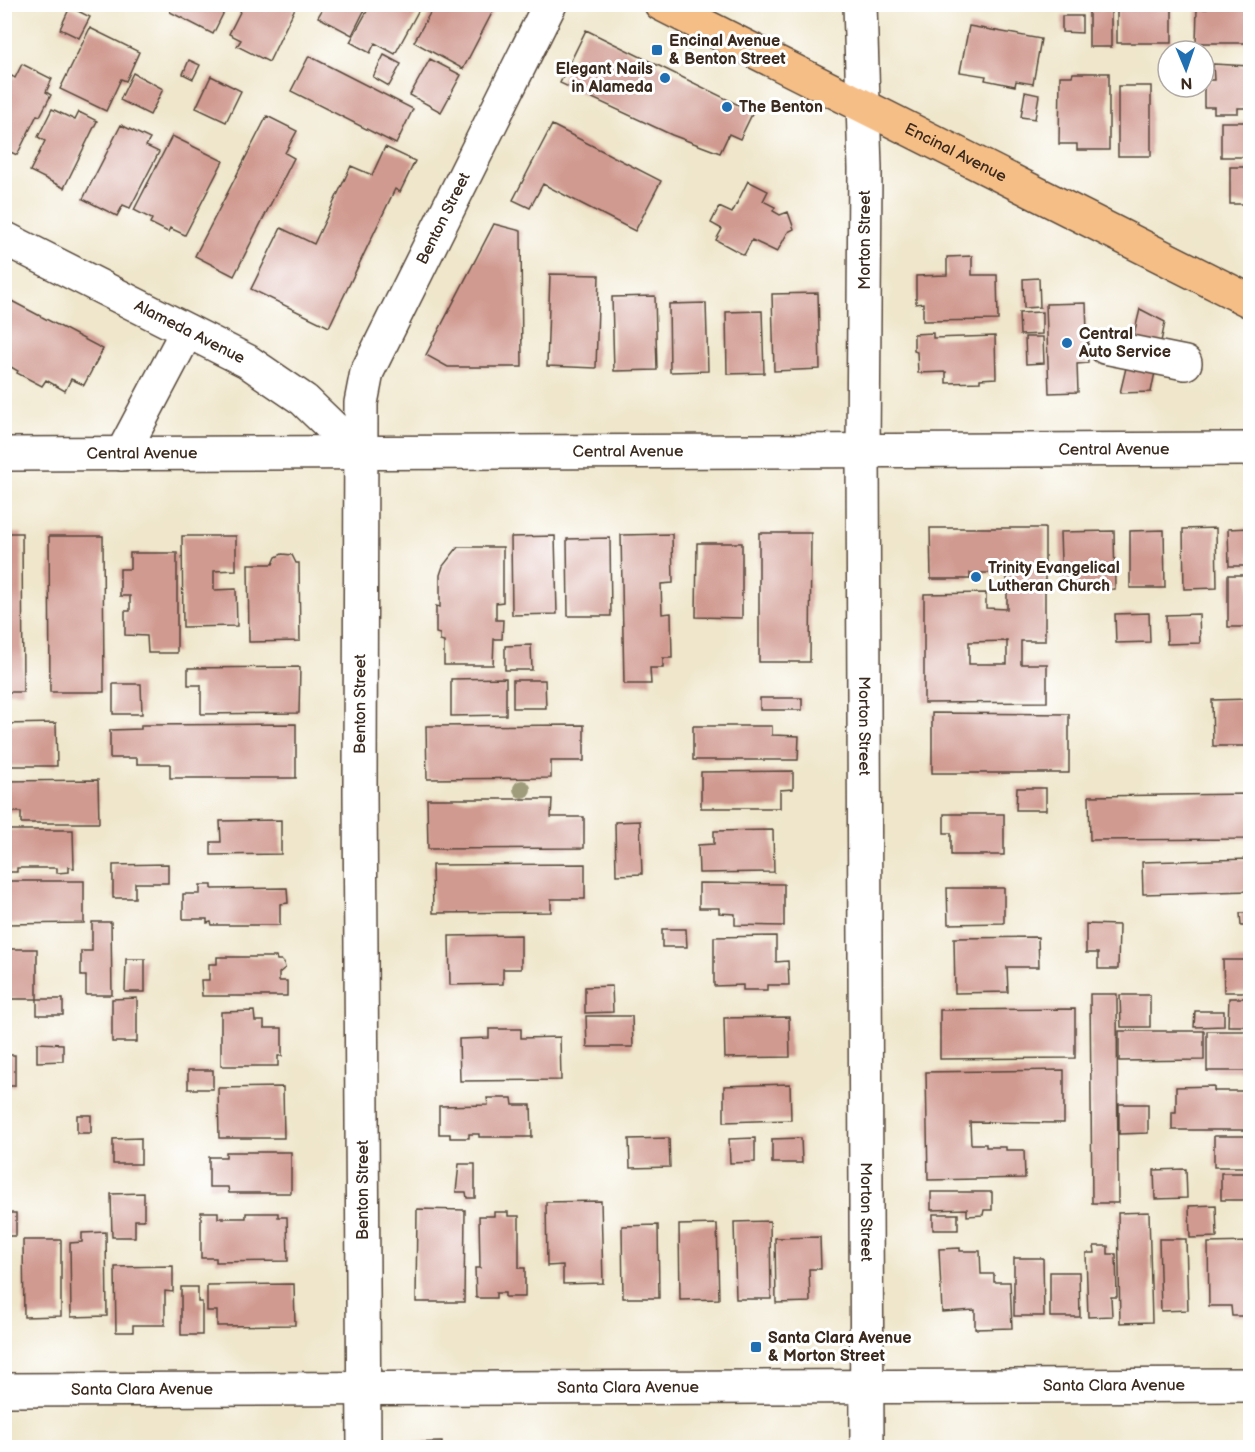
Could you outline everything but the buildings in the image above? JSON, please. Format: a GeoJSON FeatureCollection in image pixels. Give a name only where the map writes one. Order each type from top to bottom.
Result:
{"type":"FeatureCollection","features":[{"type":"Feature","properties":{"kind":"main road","name":"Encinal Avenue"},"geometry":{"type":"LineString","coordinates":[[661,4],[1251,301]]}},
{"type":"Feature","properties":{"kind":"street","name":"Benton Street"},"geometry":{"type":"LineString","coordinates":[[364,1448],[359,453],[361,403],[367,372],[550,4]]}},
{"type":"Feature","properties":{"kind":"street","name":"Morton Street"},"geometry":{"type":"LineString","coordinates":[[860,4],[865,170],[863,451],[867,1448]]}},
{"type":"Feature","properties":{"kind":"street","name":"Alameda Avenue"},"geometry":{"type":"LineString","coordinates":[[4,238],[247,362],[304,400],[359,453]]}},
{"type":"Feature","properties":{"kind":"street"},"geometry":{"type":"LineString","coordinates":[[122,454],[187,331]]}},
{"type":"Feature","properties":{"kind":"street"},"geometry":{"type":"LineString","coordinates":[[1104,347],[1185,363]]}},
{"type":"Feature","properties":{"kind":"street","name":"Central Avenue"},"geometry":{"type":"LineString","coordinates":[[4,454],[1251,449]]}},
{"type":"Feature","properties":{"kind":"street","name":"Santa Clara Avenue"},"geometry":{"type":"LineString","coordinates":[[4,1390],[1251,1385]]}},
{"type":"Feature","properties":{"kind":"place","name":"Encinal Avenue & Benton Street"},"geometry":{"type":"Point","coordinates":[657,50]}},
{"type":"Feature","properties":{"kind":"place","name":"Elegant Nails in Alameda"},"geometry":{"type":"Point","coordinates":[665,78]}},
{"type":"Feature","properties":{"kind":"place","name":"The Benton"},"geometry":{"type":"Point","coordinates":[727,107]}},
{"type":"Feature","properties":{"kind":"place","name":"Central Auto Service"},"geometry":{"type":"Point","coordinates":[1067,343]}},
{"type":"Feature","properties":{"kind":"place","name":"Trinity Evangelical Lutheran Church"},"geometry":{"type":"Point","coordinates":[976,577]}},
{"type":"Feature","properties":{"kind":"place","name":"Santa Clara Avenue & Morton Street"},"geometry":{"type":"Point","coordinates":[756,1347]}}]}
